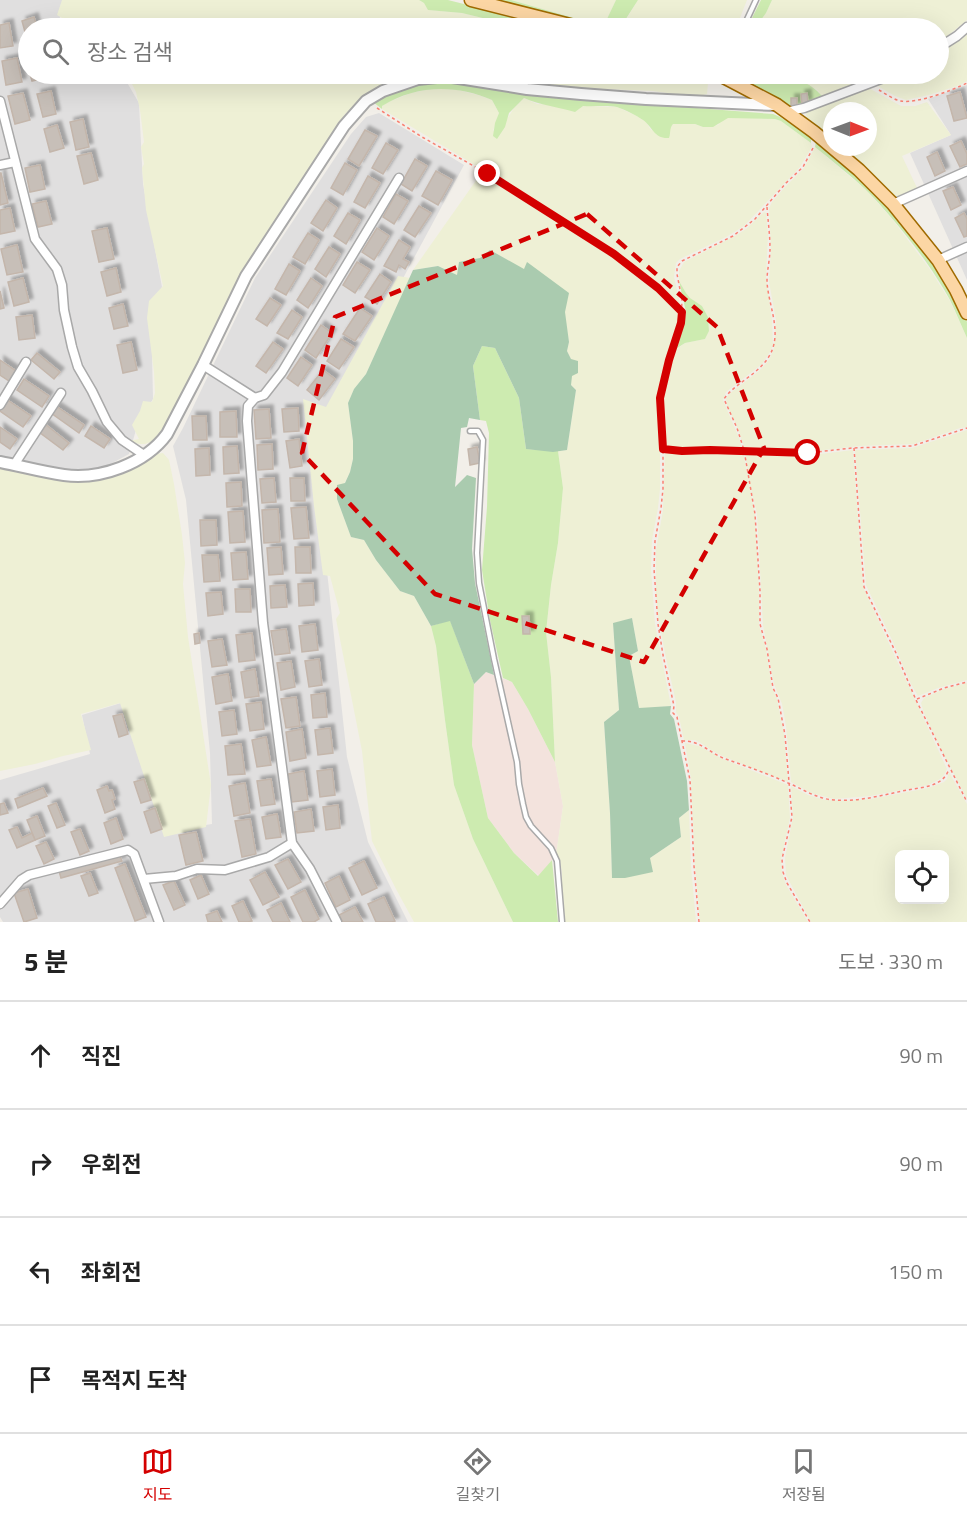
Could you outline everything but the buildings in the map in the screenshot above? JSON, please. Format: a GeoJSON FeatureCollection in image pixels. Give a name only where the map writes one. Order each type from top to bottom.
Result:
{"type":"FeatureCollection","features":[{"type":"Feature","properties":{"kind":"main road"},"geometry":{"type":"LineString","coordinates":[[471,0],[542,18]]}},
{"type":"Feature","properties":{"kind":"main road"},"geometry":{"type":"LineString","coordinates":[[738,84],[782,109],[814,132],[859,170],[892,204],[938,260],[967,313]]}},
{"type":"Feature","properties":{"kind":"street"},"geometry":{"type":"LineString","coordinates":[[949,41],[967,27]]}},
{"type":"Feature","properties":{"kind":"street"},"geometry":{"type":"LineString","coordinates":[[0,462],[65,475],[84,476],[125,466],[154,448],[167,434],[246,276],[344,126],[366,101],[402,84]]}},
{"type":"Feature","properties":{"kind":"street"},"geometry":{"type":"LineString","coordinates":[[498,84],[580,94],[782,109],[804,108],[868,84]]}},
{"type":"Feature","properties":{"kind":"street"},"geometry":{"type":"LineString","coordinates":[[0,101],[35,239],[57,269],[62,285],[64,310],[78,367],[108,422],[122,440],[144,455]]}},
{"type":"Feature","properties":{"kind":"street"},"geometry":{"type":"LineString","coordinates":[[0,165],[15,162]]}},
{"type":"Feature","properties":{"kind":"street"},"geometry":{"type":"LineString","coordinates":[[892,204],[967,171]]}},
{"type":"Feature","properties":{"kind":"street"},"geometry":{"type":"LineString","coordinates":[[337,922],[310,869],[292,843],[262,611],[247,421],[248,406],[255,398],[264,395],[282,372],[399,178]]}},
{"type":"Feature","properties":{"kind":"street"},"geometry":{"type":"LineString","coordinates":[[938,260],[967,247]]}},
{"type":"Feature","properties":{"kind":"street"},"geometry":{"type":"LineString","coordinates":[[0,405],[26,362]]}},
{"type":"Feature","properties":{"kind":"street"},"geometry":{"type":"LineString","coordinates":[[203,365],[255,398]]}},
{"type":"Feature","properties":{"kind":"street"},"geometry":{"type":"LineString","coordinates":[[14,465],[61,393]]}},
{"type":"Feature","properties":{"kind":"street"},"geometry":{"type":"LineString","coordinates":[[144,879],[176,876],[197,869],[225,870],[269,857],[292,843]]}},
{"type":"Feature","properties":{"kind":"street"},"geometry":{"type":"LineString","coordinates":[[0,904],[21,880],[29,875],[128,850],[134,854],[159,922]]}},
{"type":"Feature","properties":{"kind":"lane"},"geometry":{"type":"LineString","coordinates":[[748,18],[756,0]]}},
{"type":"Feature","properties":{"kind":"lane"},"geometry":{"type":"LineString","coordinates":[[470,431],[478,432],[483,440],[477,553],[479,583],[518,762],[526,817],[551,848],[557,861],[562,922]]}},
{"type":"Feature","properties":{"kind":"path"},"geometry":{"type":"LineString","coordinates":[[868,84],[900,101],[912,101],[967,83]]}},
{"type":"Feature","properties":{"kind":"path"},"geometry":{"type":"LineString","coordinates":[[366,101],[597,242],[658,288],[682,312]]}},
{"type":"Feature","properties":{"kind":"path"},"geometry":{"type":"LineString","coordinates":[[699,922],[690,780],[677,717],[673,713],[674,706],[663,655],[654,569],[655,541],[661,508],[663,449],[660,398],[682,312],[677,267],[682,261],[733,236],[755,219],[803,167],[814,147],[814,132]]}},
{"type":"Feature","properties":{"kind":"path"},"geometry":{"type":"LineString","coordinates":[[767,206],[770,250],[767,282],[774,323],[774,343],[763,365],[728,393],[724,399],[744,450],[755,514],[760,624],[785,735],[792,817],[782,859],[783,872],[810,922]]}},
{"type":"Feature","properties":{"kind":"path"},"geometry":{"type":"LineString","coordinates":[[663,449],[808,453],[854,448],[912,446],[967,429]]}},
{"type":"Feature","properties":{"kind":"path"},"geometry":{"type":"LineString","coordinates":[[854,448],[864,587],[916,700],[967,802]]}},
{"type":"Feature","properties":{"kind":"path"},"geometry":{"type":"LineString","coordinates":[[916,700],[944,688],[967,682]]}},
{"type":"Feature","properties":{"kind":"path"},"geometry":{"type":"LineString","coordinates":[[682,741],[701,744],[722,757],[825,799],[846,800],[871,797],[927,786],[941,782],[949,768]]}},
{"type":"Feature","properties":{"kind":"highlighted area"},"geometry":{"type":"Polygon","coordinates":[[[587,214],[717,327],[764,448],[644,662],[435,594],[302,453],[335,317],[587,214]]]}},
{"type":"Feature","properties":{"kind":"shaded area"},"geometry":{"type":"Polygon","coordinates":[[[0,0],[66,0],[60,18],[18,18],[18,84],[128,84],[139,103],[143,184],[162,287],[151,309],[153,399],[138,423],[129,454],[103,468],[78,470],[0,456],[0,0]]]}},
{"type":"Feature","properties":{"kind":"shaded area"},"geometry":{"type":"Polygon","coordinates":[[[967,85],[967,280],[910,153],[951,135],[928,99],[967,85]]]}},
{"type":"Feature","properties":{"kind":"shaded area"},"geometry":{"type":"Polygon","coordinates":[[[379,113],[464,165],[331,412],[311,422],[347,757],[368,842],[408,922],[3,922],[0,917],[0,780],[90,754],[82,715],[121,703],[168,831],[212,824],[210,753],[186,500],[173,446],[255,278],[351,134],[366,117],[379,113]]]}},
{"type":"Feature","properties":{"kind":"shaded area"},"geometry":{"type":"Polygon","coordinates":[[[486,672],[512,682],[555,762],[563,806],[556,855],[539,876],[514,853],[488,818],[472,745],[474,684],[486,672]]]}},
{"type":"Feature","properties":{"kind":"green space"},"geometry":{"type":"Polygon","coordinates":[[[62,0],[419,0],[429,10],[462,13],[483,18],[62,18],[57,15],[62,0]]]}},
{"type":"Feature","properties":{"kind":"green space"},"geometry":{"type":"Polygon","coordinates":[[[419,0],[448,0],[519,18],[483,18],[462,13],[428,10],[419,0]]]}},
{"type":"Feature","properties":{"kind":"green space"},"geometry":{"type":"Polygon","coordinates":[[[488,0],[511,0],[574,18],[562,18],[488,0]]]}},
{"type":"Feature","properties":{"kind":"green space"},"geometry":{"type":"Polygon","coordinates":[[[511,0],[616,0],[607,18],[574,18],[511,0]]]}},
{"type":"Feature","properties":{"kind":"green space"},"geometry":{"type":"Polygon","coordinates":[[[616,0],[638,0],[626,18],[607,18],[616,0]]]}},
{"type":"Feature","properties":{"kind":"green space"},"geometry":{"type":"Polygon","coordinates":[[[638,0],[747,0],[740,18],[627,18],[638,0]]]}},
{"type":"Feature","properties":{"kind":"green space"},"geometry":{"type":"Polygon","coordinates":[[[761,0],[772,0],[762,18],[752,18],[761,0]]]}},
{"type":"Feature","properties":{"kind":"green space"},"geometry":{"type":"Polygon","coordinates":[[[772,0],[967,0],[967,20],[949,35],[949,18],[762,18],[772,0]]]}},
{"type":"Feature","properties":{"kind":"green space"},"geometry":{"type":"Polygon","coordinates":[[[967,34],[967,81],[960,85],[906,100],[876,85],[949,84],[949,46],[967,34]]]}},
{"type":"Feature","properties":{"kind":"green space"},"geometry":{"type":"Polygon","coordinates":[[[132,84],[387,84],[361,100],[345,114],[255,250],[230,294],[210,341],[172,416],[153,441],[145,444],[129,441],[139,439],[132,425],[143,401],[152,402],[155,393],[147,318],[149,301],[163,286],[146,210],[141,147],[144,142],[136,92],[132,84]]]}},
{"type":"Feature","properties":{"kind":"green space"},"geometry":{"type":"Polygon","coordinates":[[[419,84],[455,84],[496,88],[529,95],[773,114],[811,137],[811,143],[775,119],[728,118],[713,127],[673,124],[669,138],[664,138],[657,135],[640,118],[617,107],[583,106],[575,112],[524,98],[509,113],[505,127],[497,139],[493,136],[499,113],[492,100],[478,95],[450,89],[436,89],[408,94],[382,106],[382,109],[373,102],[403,88],[419,84]]]}},
{"type":"Feature","properties":{"kind":"green space"},"geometry":{"type":"Polygon","coordinates":[[[541,84],[708,84],[707,94],[696,97],[653,91],[541,84]]]}},
{"type":"Feature","properties":{"kind":"green space"},"geometry":{"type":"Polygon","coordinates":[[[745,84],[807,84],[822,96],[790,106],[745,84]]]}},
{"type":"Feature","properties":{"kind":"green space"},"geometry":{"type":"Polygon","coordinates":[[[806,84],[858,84],[822,96],[817,90],[806,84]]]}},
{"type":"Feature","properties":{"kind":"green space"},"geometry":{"type":"Polygon","coordinates":[[[867,87],[901,106],[915,106],[927,102],[951,135],[902,156],[918,190],[896,199],[850,156],[877,156],[877,102],[829,102],[867,87]]]}},
{"type":"Feature","properties":{"kind":"green space"},"geometry":{"type":"Polygon","coordinates":[[[435,88],[458,90],[492,100],[499,113],[493,131],[507,119],[524,98],[537,104],[617,107],[646,122],[651,130],[670,135],[670,128],[673,124],[695,124],[703,127],[718,125],[728,117],[775,119],[811,143],[812,147],[800,167],[744,226],[676,263],[674,277],[681,308],[645,274],[615,252],[382,109],[386,103],[411,93],[435,88]]]}},
{"type":"Feature","properties":{"kind":"green space"},"geometry":{"type":"Polygon","coordinates":[[[823,104],[823,133],[807,119],[806,114],[809,110],[823,104]]]}},
{"type":"Feature","properties":{"kind":"green space"},"geometry":{"type":"Polygon","coordinates":[[[816,141],[823,147],[823,154],[815,147],[816,141]]]}},
{"type":"Feature","properties":{"kind":"green space"},"geometry":{"type":"Polygon","coordinates":[[[815,147],[866,190],[892,219],[929,268],[950,301],[967,338],[967,427],[914,444],[860,446],[815,451],[745,449],[727,406],[726,398],[759,371],[769,360],[774,348],[776,320],[769,282],[771,249],[769,208],[804,168],[815,147]]]}},
{"type":"Feature","properties":{"kind":"green space"},"geometry":{"type":"Polygon","coordinates":[[[826,156],[835,156],[860,176],[885,202],[933,260],[953,291],[967,322],[967,338],[942,286],[911,242],[888,213],[826,156]]]}},
{"type":"Feature","properties":{"kind":"green space"},"geometry":{"type":"Polygon","coordinates":[[[482,172],[612,254],[657,289],[679,312],[657,398],[660,489],[652,540],[651,569],[655,624],[671,706],[639,709],[629,656],[638,651],[632,618],[613,624],[619,710],[604,722],[612,878],[650,858],[681,837],[679,818],[689,810],[696,922],[565,922],[562,873],[560,860],[556,855],[563,806],[555,762],[551,677],[546,632],[563,488],[558,451],[567,450],[576,390],[571,385],[571,359],[567,351],[569,342],[564,312],[527,263],[524,270],[490,250],[481,258],[459,262],[457,275],[438,266],[413,270],[482,172]]]}},
{"type":"Feature","properties":{"kind":"green space"},"geometry":{"type":"Polygon","coordinates":[[[764,212],[768,235],[766,278],[773,345],[762,364],[726,392],[723,400],[742,448],[665,448],[663,391],[668,365],[674,351],[685,343],[705,339],[709,331],[708,317],[702,306],[686,293],[679,281],[679,271],[684,262],[735,236],[764,212]]]}},
{"type":"Feature","properties":{"kind":"green space"},"geometry":{"type":"Polygon","coordinates":[[[490,250],[524,269],[527,262],[569,293],[565,312],[569,342],[567,351],[571,359],[578,361],[578,373],[572,376],[571,385],[576,390],[567,450],[553,452],[526,449],[519,398],[495,348],[482,346],[473,366],[480,420],[469,418],[467,427],[461,428],[455,487],[467,475],[476,478],[472,549],[475,583],[494,675],[486,672],[474,684],[450,621],[431,626],[414,596],[400,591],[364,540],[351,537],[337,499],[337,485],[345,483],[353,459],[348,403],[354,389],[366,374],[413,270],[438,266],[457,275],[459,262],[480,258],[490,250]]]}},
{"type":"Feature","properties":{"kind":"green space"},"geometry":{"type":"Polygon","coordinates":[[[398,276],[410,278],[366,374],[354,389],[348,403],[353,459],[350,472],[337,499],[351,537],[364,540],[400,591],[414,596],[431,626],[436,646],[454,785],[473,839],[513,922],[414,922],[372,841],[362,751],[336,619],[340,613],[330,576],[323,575],[303,399],[326,407],[398,276]]]}},
{"type":"Feature","properties":{"kind":"green space"},"geometry":{"type":"Polygon","coordinates":[[[679,281],[690,298],[702,306],[708,317],[709,331],[705,339],[685,343],[674,350],[686,312],[679,281]]]}},
{"type":"Feature","properties":{"kind":"green space"},"geometry":{"type":"Polygon","coordinates":[[[482,346],[495,348],[519,398],[526,449],[558,451],[563,488],[546,632],[551,677],[555,762],[512,682],[503,678],[490,620],[482,570],[489,433],[486,421],[480,420],[473,366],[482,346]]]}},
{"type":"Feature","properties":{"kind":"green space"},"geometry":{"type":"Polygon","coordinates":[[[967,430],[967,680],[918,696],[866,585],[855,450],[912,448],[967,430]]]}},
{"type":"Feature","properties":{"kind":"green space"},"geometry":{"type":"Polygon","coordinates":[[[665,450],[743,451],[755,515],[759,625],[784,735],[788,782],[722,756],[695,740],[684,740],[676,712],[656,594],[656,550],[663,510],[665,450]]]}},
{"type":"Feature","properties":{"kind":"green space"},"geometry":{"type":"Polygon","coordinates":[[[853,450],[863,587],[947,769],[940,779],[928,785],[870,796],[834,799],[811,793],[791,782],[786,726],[782,704],[774,684],[763,625],[757,514],[745,452],[820,454],[853,450]]]}},
{"type":"Feature","properties":{"kind":"green space"},"geometry":{"type":"Polygon","coordinates":[[[163,453],[169,460],[182,535],[185,563],[183,584],[188,637],[211,785],[206,827],[164,837],[120,703],[81,714],[91,750],[0,771],[0,467],[72,481],[85,481],[113,475],[156,454],[163,453]]]}},
{"type":"Feature","properties":{"kind":"green space"},"geometry":{"type":"Polygon","coordinates":[[[632,618],[638,651],[629,656],[639,708],[671,706],[670,714],[674,719],[687,781],[689,810],[679,818],[681,837],[650,858],[653,872],[625,878],[612,878],[604,722],[619,710],[613,623],[632,618]]]}},
{"type":"Feature","properties":{"kind":"green space"},"geometry":{"type":"Polygon","coordinates":[[[450,620],[474,684],[472,745],[488,818],[514,853],[538,876],[552,860],[558,922],[513,922],[473,839],[454,785],[436,646],[431,626],[450,620]]]}},
{"type":"Feature","properties":{"kind":"green space"},"geometry":{"type":"Polygon","coordinates":[[[967,683],[967,799],[942,751],[921,703],[924,698],[944,689],[967,683]]]}},
{"type":"Feature","properties":{"kind":"green space"},"geometry":{"type":"Polygon","coordinates":[[[685,743],[699,746],[723,759],[788,785],[790,818],[781,859],[782,873],[786,885],[808,922],[700,922],[691,779],[685,743]]]}},
{"type":"Feature","properties":{"kind":"green space"},"geometry":{"type":"Polygon","coordinates":[[[949,772],[967,804],[967,922],[811,922],[786,875],[785,858],[793,817],[791,786],[808,795],[825,800],[845,801],[871,799],[928,788],[944,782],[949,772]]]}},
{"type":"Feature","properties":{"kind":"route"},"geometry":{"type":"LineString","coordinates":[[488,174],[631,266],[682,312],[660,398],[663,449],[808,453]]}}]}
